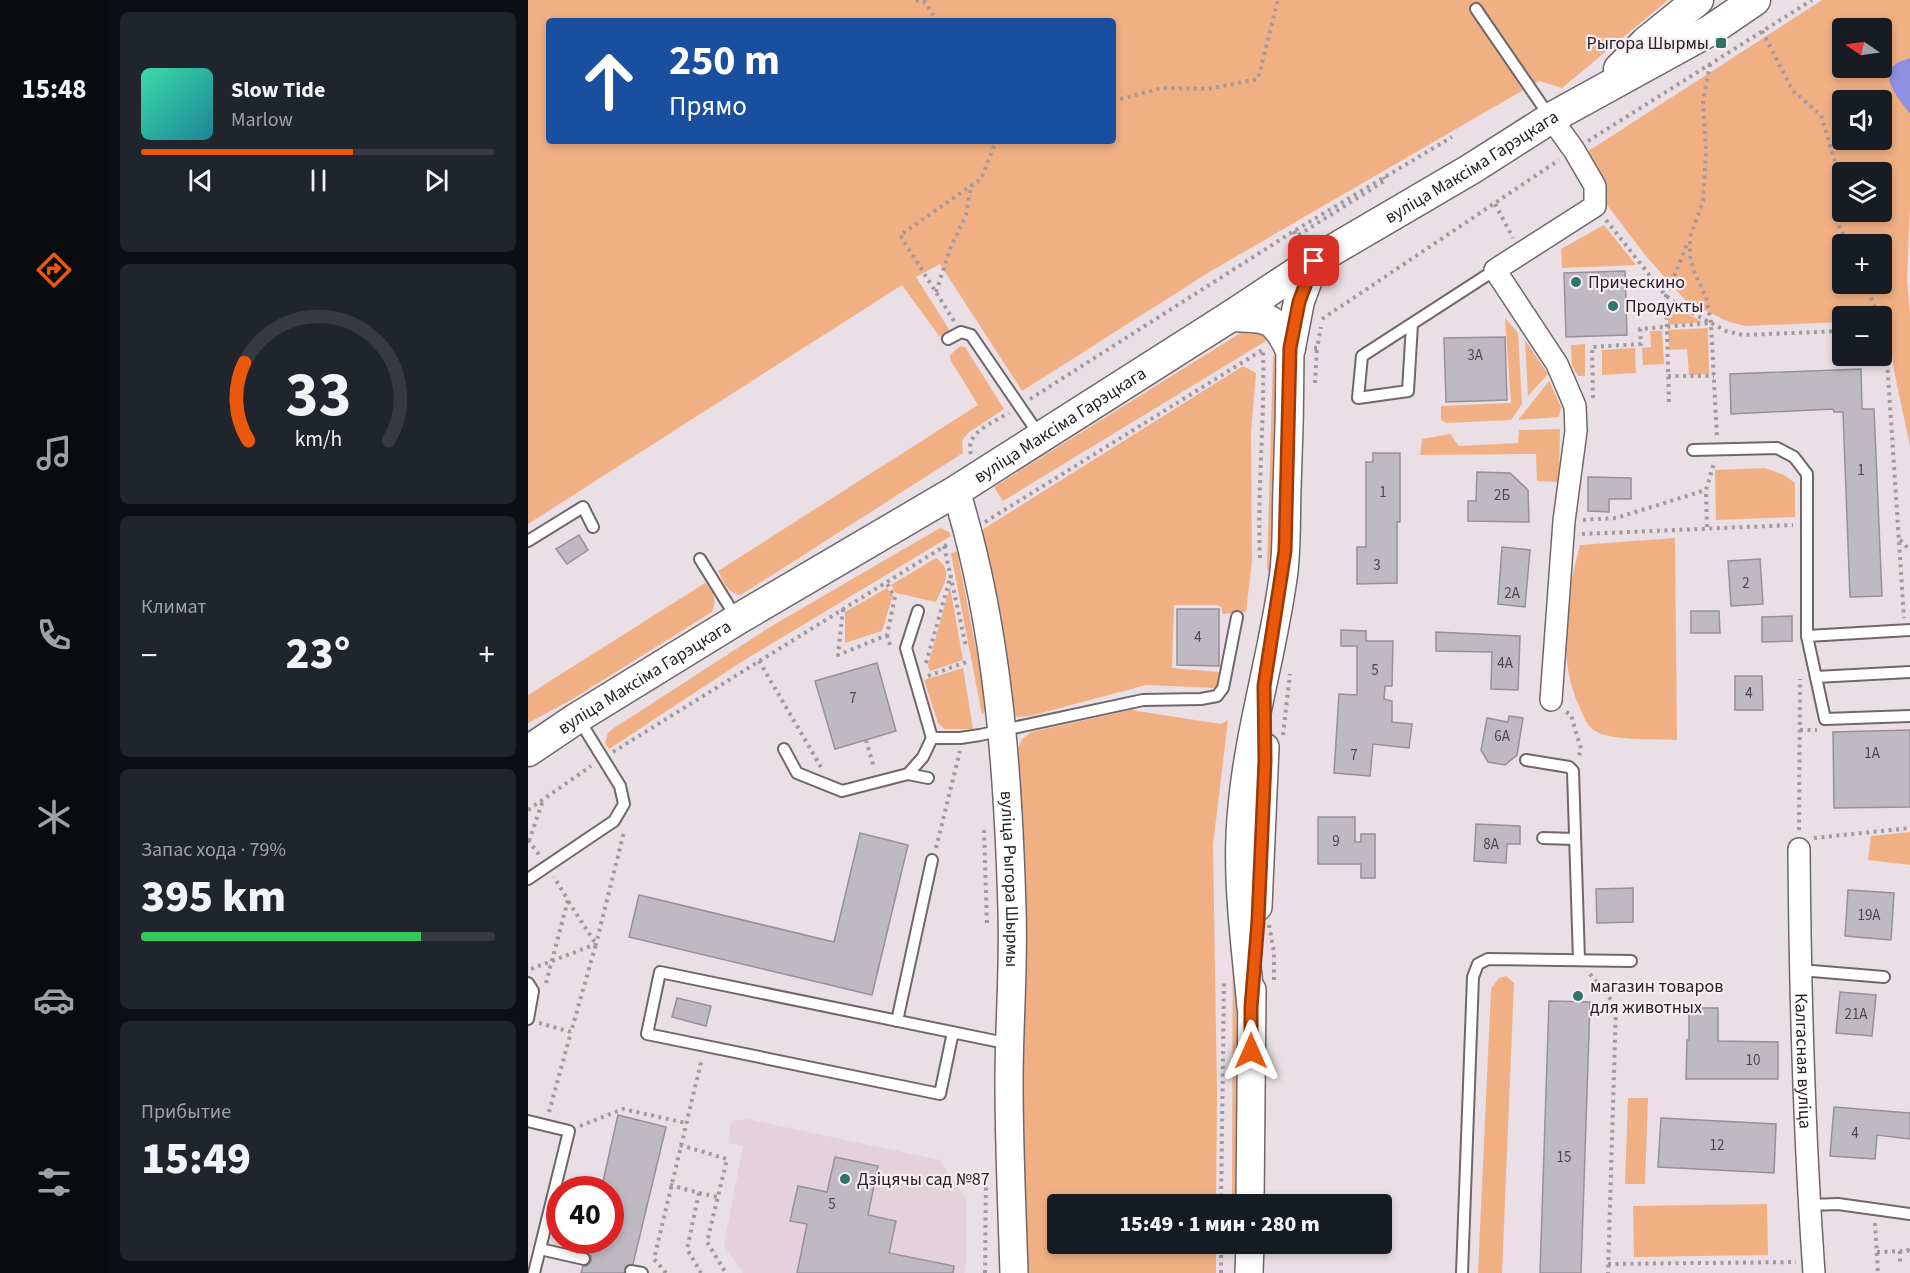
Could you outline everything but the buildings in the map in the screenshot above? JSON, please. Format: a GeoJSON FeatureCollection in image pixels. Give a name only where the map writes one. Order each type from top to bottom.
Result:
{"type":"FeatureCollection","features":[{"type":"Feature","properties":{"kind":"main road","name":"вуліца Максіма Гарэцкага"},"geometry":{"type":"LineString","coordinates":[[1591,96],[1646,42],[1698,0]]}},
{"type":"Feature","properties":{"kind":"main road","name":"вуліца Максіма Гарэцкага"},"geometry":{"type":"LineString","coordinates":[[528,751],[577,718],[738,619],[956,491],[1314,261],[1471,169],[1551,118],[1712,30],[1755,0]]}},
{"type":"Feature","properties":{"kind":"main road"},"geometry":{"type":"LineString","coordinates":[[1290,348],[1299,302],[1314,261]]}},
{"type":"Feature","properties":{"kind":"main road"},"geometry":{"type":"LineString","coordinates":[[1231,316],[1260,317],[1270,321],[1280,328],[1290,348]]}},
{"type":"Feature","properties":{"kind":"street"},"geometry":{"type":"LineString","coordinates":[[1551,118],[1574,150],[1595,186],[1595,206],[1495,270],[1557,364],[1575,406],[1574,447],[1563,528],[1551,700]]}},
{"type":"Feature","properties":{"kind":"street"},"geometry":{"type":"LineString","coordinates":[[1250,1194],[1251,1007],[1242,912],[1240,852],[1242,808],[1248,759],[1264,686],[1285,551],[1290,348]]}},
{"type":"Feature","properties":{"kind":"street","name":"вуліца Рыгора Шырмы"},"geometry":{"type":"LineString","coordinates":[[956,491],[969,533],[987,610],[991,733],[1012,910],[1009,1082],[1014,1273]]}},
{"type":"Feature","properties":{"kind":"street","name":"Калгасная вуліца"},"geometry":{"type":"LineString","coordinates":[[1799,849],[1800,970],[1809,1204],[1809,1268]]}},
{"type":"Feature","properties":{"kind":"street"},"geometry":{"type":"LineString","coordinates":[[1250,1254],[1250,1273]]}},
{"type":"Feature","properties":{"kind":"lane"},"geometry":{"type":"LineString","coordinates":[[1476,9],[1551,118]]}},
{"type":"Feature","properties":{"kind":"lane"},"geometry":{"type":"LineString","coordinates":[[1412,324],[1408,391],[1358,398],[1362,356],[1495,270]]}},
{"type":"Feature","properties":{"kind":"lane"},"geometry":{"type":"LineString","coordinates":[[948,339],[961,332],[971,335],[1018,407],[1040,436]]}},
{"type":"Feature","properties":{"kind":"lane"},"geometry":{"type":"LineString","coordinates":[[1693,450],[1777,448],[1794,457],[1807,474],[1807,636],[1825,719],[1910,716]]}},
{"type":"Feature","properties":{"kind":"lane"},"geometry":{"type":"LineString","coordinates":[[528,541],[583,507],[594,527]]}},
{"type":"Feature","properties":{"kind":"lane"},"geometry":{"type":"LineString","coordinates":[[700,559],[738,619]]}},
{"type":"Feature","properties":{"kind":"lane"},"geometry":{"type":"LineString","coordinates":[[908,774],[923,757],[932,738],[906,648],[918,610]]}},
{"type":"Feature","properties":{"kind":"lane"},"geometry":{"type":"LineString","coordinates":[[932,738],[960,738],[991,733],[1143,700],[1201,699],[1217,696],[1223,688],[1237,617]]}},
{"type":"Feature","properties":{"kind":"lane"},"geometry":{"type":"LineString","coordinates":[[1807,636],[1907,630]]}},
{"type":"Feature","properties":{"kind":"lane"},"geometry":{"type":"LineString","coordinates":[[1816,677],[1910,672]]}},
{"type":"Feature","properties":{"kind":"lane"},"geometry":{"type":"LineString","coordinates":[[528,879],[614,821],[624,804],[620,786],[577,718]]}},
{"type":"Feature","properties":{"kind":"lane"},"geometry":{"type":"LineString","coordinates":[[784,749],[796,773],[842,791],[908,774],[928,777]]}},
{"type":"Feature","properties":{"kind":"lane"},"geometry":{"type":"LineString","coordinates":[[1526,760],[1569,767],[1573,771],[1579,960]]}},
{"type":"Feature","properties":{"kind":"lane"},"geometry":{"type":"LineString","coordinates":[[1543,838],[1575,839]]}},
{"type":"Feature","properties":{"kind":"lane"},"geometry":{"type":"LineString","coordinates":[[897,1021],[932,860]]}},
{"type":"Feature","properties":{"kind":"lane"},"geometry":{"type":"LineString","coordinates":[[1462,1273],[1473,977],[1478,964],[1488,959],[1631,961]]}},
{"type":"Feature","properties":{"kind":"lane"},"geometry":{"type":"LineString","coordinates":[[1800,970],[1884,977]]}},
{"type":"Feature","properties":{"kind":"lane"},"geometry":{"type":"LineString","coordinates":[[953,1032],[940,1094],[647,1034],[660,972],[953,1032],[1010,1044]]}},
{"type":"Feature","properties":{"kind":"lane"},"geometry":{"type":"LineString","coordinates":[[528,983],[532,991],[529,1016]]}},
{"type":"Feature","properties":{"kind":"lane"},"geometry":{"type":"LineString","coordinates":[[528,1121],[569,1131],[534,1273]]}},
{"type":"Feature","properties":{"kind":"lane"},"geometry":{"type":"LineString","coordinates":[[1809,1204],[1838,1204],[1910,1214]]}},
{"type":"Feature","properties":{"kind":"lane"},"geometry":{"type":"LineString","coordinates":[[540,1249],[584,1259]]}},
{"type":"Feature","properties":{"kind":"path"},"geometry":{"type":"LineString","coordinates":[[916,0],[925,2],[935,18]]}},
{"type":"Feature","properties":{"kind":"path"},"geometry":{"type":"LineString","coordinates":[[1116,100],[1162,88],[1208,89],[1258,79],[1278,0]]}},
{"type":"Feature","properties":{"kind":"path"},"geometry":{"type":"LineString","coordinates":[[1679,84],[1812,0]]}},
{"type":"Feature","properties":{"kind":"path"},"geometry":{"type":"LineString","coordinates":[[1762,31],[1793,91],[1821,115],[1839,175],[1839,226],[1843,234]]}},
{"type":"Feature","properties":{"kind":"path"},"geometry":{"type":"LineString","coordinates":[[1669,402],[1666,296],[1703,201],[1706,152],[1703,101],[1710,64]]}},
{"type":"Feature","properties":{"kind":"path"},"geometry":{"type":"LineString","coordinates":[[972,455],[970,443],[974,435],[1294,231],[1452,137]]}},
{"type":"Feature","properties":{"kind":"path"},"geometry":{"type":"LineString","coordinates":[[961,332],[900,235],[981,179],[995,144]]}},
{"type":"Feature","properties":{"kind":"path"},"geometry":{"type":"LineString","coordinates":[[936,292],[950,249],[966,215],[971,186]]}},
{"type":"Feature","properties":{"kind":"path"},"geometry":{"type":"LineString","coordinates":[[528,810],[604,758],[1263,349],[1269,347],[1317,348],[1322,317],[1495,204],[1521,253]]}},
{"type":"Feature","properties":{"kind":"path"},"geometry":{"type":"LineString","coordinates":[[1595,206],[1666,296],[1681,307],[1726,331],[1743,335],[1832,331]]}},
{"type":"Feature","properties":{"kind":"path"},"geometry":{"type":"LineString","coordinates":[[1690,237],[1690,256],[1695,274],[1706,297],[1711,323],[1718,449],[1706,490],[1707,527]]}},
{"type":"Feature","properties":{"kind":"path"},"geometry":{"type":"LineString","coordinates":[[1593,405],[1592,347],[1641,344],[1640,329],[1711,323]]}},
{"type":"Feature","properties":{"kind":"path"},"geometry":{"type":"LineString","coordinates":[[1886,366],[1907,630]]}},
{"type":"Feature","properties":{"kind":"path"},"geometry":{"type":"LineString","coordinates":[[1668,376],[1714,376]]}},
{"type":"Feature","properties":{"kind":"path"},"geometry":{"type":"LineString","coordinates":[[1563,528],[1616,518],[1706,490]]}},
{"type":"Feature","properties":{"kind":"path"},"geometry":{"type":"LineString","coordinates":[[1563,528],[1808,524]]}},
{"type":"Feature","properties":{"kind":"path"},"geometry":{"type":"LineString","coordinates":[[1900,540],[1910,550]]}},
{"type":"Feature","properties":{"kind":"path"},"geometry":{"type":"LineString","coordinates":[[944,546],[970,672]]}},
{"type":"Feature","properties":{"kind":"path"},"geometry":{"type":"LineString","coordinates":[[951,573],[926,665],[928,676],[969,661]]}},
{"type":"Feature","properties":{"kind":"path"},"geometry":{"type":"LineString","coordinates":[[885,582],[896,597],[887,635],[894,656]]}},
{"type":"Feature","properties":{"kind":"path"},"geometry":{"type":"LineString","coordinates":[[843,609],[838,655],[887,635]]}},
{"type":"Feature","properties":{"kind":"path"},"geometry":{"type":"LineString","coordinates":[[1799,849],[1800,658],[1810,652]]}},
{"type":"Feature","properties":{"kind":"path"},"geometry":{"type":"LineString","coordinates":[[759,661],[823,771]]}},
{"type":"Feature","properties":{"kind":"path"},"geometry":{"type":"LineString","coordinates":[[1551,700],[1571,716],[1581,750]]}},
{"type":"Feature","properties":{"kind":"path"},"geometry":{"type":"LineString","coordinates":[[932,860],[950,797],[960,749],[981,750],[991,733]]}},
{"type":"Feature","properties":{"kind":"path"},"geometry":{"type":"LineString","coordinates":[[866,740],[874,768]]}},
{"type":"Feature","properties":{"kind":"path"},"geometry":{"type":"LineString","coordinates":[[865,771],[885,765]]}},
{"type":"Feature","properties":{"kind":"path"},"geometry":{"type":"LineString","coordinates":[[529,841],[543,800]]}},
{"type":"Feature","properties":{"kind":"path"},"geometry":{"type":"LineString","coordinates":[[984,820],[987,924]]}},
{"type":"Feature","properties":{"kind":"path"},"geometry":{"type":"LineString","coordinates":[[548,1114],[596,944],[626,825],[614,821]]}},
{"type":"Feature","properties":{"kind":"path"},"geometry":{"type":"LineString","coordinates":[[1799,849],[1802,839],[1910,828]]}},
{"type":"Feature","properties":{"kind":"path"},"geometry":{"type":"LineString","coordinates":[[547,866],[596,944]]}},
{"type":"Feature","properties":{"kind":"path"},"geometry":{"type":"LineString","coordinates":[[544,991],[568,900]]}},
{"type":"Feature","properties":{"kind":"path"},"geometry":{"type":"LineString","coordinates":[[528,971],[596,944]]}},
{"type":"Feature","properties":{"kind":"path"},"geometry":{"type":"LineString","coordinates":[[1579,960],[1616,1006],[1608,1273]]}},
{"type":"Feature","properties":{"kind":"path"},"geometry":{"type":"LineString","coordinates":[[529,1016],[536,1022],[571,1032]]}},
{"type":"Feature","properties":{"kind":"path"},"geometry":{"type":"LineString","coordinates":[[666,1273],[654,1258],[705,1046]]}},
{"type":"Feature","properties":{"kind":"path"},"geometry":{"type":"LineString","coordinates":[[569,1131],[622,1109],[686,1123]]}},
{"type":"Feature","properties":{"kind":"path"},"geometry":{"type":"LineString","coordinates":[[680,1145],[727,1159],[707,1242],[726,1273]]}},
{"type":"Feature","properties":{"kind":"path"},"geometry":{"type":"LineString","coordinates":[[985,1273],[986,1180]]}},
{"type":"Feature","properties":{"kind":"path"},"geometry":{"type":"LineString","coordinates":[[670,1185],[718,1197]]}},
{"type":"Feature","properties":{"kind":"path"},"geometry":{"type":"LineString","coordinates":[[699,1192],[687,1248],[701,1273]]}},
{"type":"Feature","properties":{"kind":"path"},"geometry":{"type":"LineString","coordinates":[[1875,1223],[1878,1273]]}},
{"type":"Feature","properties":{"kind":"path"},"geometry":{"type":"LineString","coordinates":[[1876,1252],[1907,1251],[1910,1248]]}},
{"type":"Feature","properties":{"kind":"path"},"geometry":{"type":"LineString","coordinates":[[1900,1251],[1900,1262]]}},
{"type":"Feature","properties":{"kind":"path"},"geometry":{"type":"LineString","coordinates":[[1221,1254],[1221,1273]]}},
{"type":"Feature","properties":{"kind":"path"},"geometry":{"type":"LineString","coordinates":[[1608,1264],[1809,1268]]}},
{"type":"Feature","properties":{"kind":"shaded area"},"geometry":{"type":"Polygon","coordinates":[[[528,0],[1668,0],[1562,88],[1539,81],[1211,271],[1022,391],[940,264],[916,277],[950,331],[944,338],[939,336],[902,285],[528,524],[528,0]]]}},
{"type":"Feature","properties":{"kind":"shaded area"},"geometry":{"type":"Polygon","coordinates":[[[1822,0],[1910,0],[1910,58],[1902,60],[1892,73],[1892,18],[1832,18],[1832,78],[1889,78],[1891,85],[1910,114],[1907,279],[1910,314],[1910,446],[1894,371],[1892,306],[1832,306],[1832,322],[1746,326],[1729,322],[1686,301],[1645,255],[1604,201],[1587,152],[1822,0]]]}},
{"type":"Feature","properties":{"kind":"shaded area"},"geometry":{"type":"Polygon","coordinates":[[[1604,225],[1636,265],[1562,268],[1561,249],[1604,225]]]}},
{"type":"Feature","properties":{"kind":"shaded area"},"geometry":{"type":"Polygon","coordinates":[[[1676,307],[1702,322],[1668,325],[1668,308],[1676,307]]]}},
{"type":"Feature","properties":{"kind":"shaded area"},"geometry":{"type":"Polygon","coordinates":[[[1505,318],[1518,333],[1522,404],[1511,420],[1446,423],[1441,420],[1441,406],[1511,403],[1505,318]]]}},
{"type":"Feature","properties":{"kind":"shaded area"},"geometry":{"type":"Polygon","coordinates":[[[1708,328],[1709,374],[1689,375],[1687,349],[1669,350],[1668,330],[1708,328]]]}},
{"type":"Feature","properties":{"kind":"shaded area"},"geometry":{"type":"Polygon","coordinates":[[[1254,329],[1274,336],[1003,501],[994,487],[1242,332],[1254,329]]]}},
{"type":"Feature","properties":{"kind":"shaded area"},"geometry":{"type":"Polygon","coordinates":[[[1650,331],[1662,331],[1664,364],[1643,365],[1642,348],[1651,347],[1650,331]]]}},
{"type":"Feature","properties":{"kind":"shaded area"},"geometry":{"type":"Polygon","coordinates":[[[1525,340],[1548,374],[1528,396],[1525,340]]]}},
{"type":"Feature","properties":{"kind":"shaded area"},"geometry":{"type":"Polygon","coordinates":[[[1585,344],[1585,376],[1578,376],[1572,366],[1571,345],[1585,344]]]}},
{"type":"Feature","properties":{"kind":"shaded area"},"geometry":{"type":"Polygon","coordinates":[[[960,346],[965,347],[1004,409],[968,433],[962,441],[963,453],[741,595],[732,592],[718,571],[978,405],[951,361],[950,355],[960,346]]]}},
{"type":"Feature","properties":{"kind":"shaded area"},"geometry":{"type":"Polygon","coordinates":[[[1635,348],[1636,373],[1602,375],[1602,350],[1635,348]]]}},
{"type":"Feature","properties":{"kind":"shaded area"},"geometry":{"type":"Polygon","coordinates":[[[1281,350],[1272,573],[1267,570],[1273,357],[1277,351],[1281,350]]]}},
{"type":"Feature","properties":{"kind":"shaded area"},"geometry":{"type":"Polygon","coordinates":[[[1243,366],[1256,373],[1251,433],[1252,561],[1246,612],[1223,614],[1221,607],[1217,605],[1174,605],[1172,668],[1219,672],[1217,688],[1146,685],[1030,716],[1017,717],[1013,713],[977,533],[1243,366]]]}},
{"type":"Feature","properties":{"kind":"shaded area"},"geometry":{"type":"Polygon","coordinates":[[[1549,381],[1561,407],[1559,417],[1518,420],[1549,381]]]}},
{"type":"Feature","properties":{"kind":"shaded area"},"geometry":{"type":"Polygon","coordinates":[[[1560,429],[1559,482],[1537,481],[1536,454],[1420,455],[1422,439],[1450,434],[1459,446],[1518,443],[1519,430],[1560,429]]]}},
{"type":"Feature","properties":{"kind":"shaded area"},"geometry":{"type":"Polygon","coordinates":[[[1765,468],[1784,475],[1795,483],[1795,517],[1716,520],[1715,470],[1765,468]]]}},
{"type":"Feature","properties":{"kind":"shaded area"},"geometry":{"type":"Polygon","coordinates":[[[940,528],[949,532],[951,536],[746,659],[609,749],[605,743],[608,733],[614,728],[770,627],[940,528]]]}},
{"type":"Feature","properties":{"kind":"shaded area"},"geometry":{"type":"Polygon","coordinates":[[[1675,538],[1677,740],[1622,738],[1602,734],[1592,729],[1586,721],[1573,689],[1568,668],[1566,627],[1568,606],[1580,545],[1675,538]]]}},
{"type":"Feature","properties":{"kind":"shaded area"},"geometry":{"type":"Polygon","coordinates":[[[957,551],[986,700],[986,709],[982,715],[951,554],[957,551]]]}},
{"type":"Feature","properties":{"kind":"shaded area"},"geometry":{"type":"Polygon","coordinates":[[[936,558],[945,568],[946,578],[936,602],[896,593],[891,585],[936,558]]]}},
{"type":"Feature","properties":{"kind":"shaded area"},"geometry":{"type":"Polygon","coordinates":[[[705,583],[714,596],[712,612],[571,700],[528,723],[528,695],[705,583]]]}},
{"type":"Feature","properties":{"kind":"shaded area"},"geometry":{"type":"Polygon","coordinates":[[[950,587],[963,660],[930,671],[928,665],[950,587]]]}},
{"type":"Feature","properties":{"kind":"shaded area"},"geometry":{"type":"Polygon","coordinates":[[[887,588],[893,595],[882,631],[845,643],[845,612],[887,588]]]}},
{"type":"Feature","properties":{"kind":"shaded area"},"geometry":{"type":"Polygon","coordinates":[[[963,668],[973,729],[944,729],[938,723],[924,680],[963,668]]]}},
{"type":"Feature","properties":{"kind":"shaded area"},"geometry":{"type":"Polygon","coordinates":[[[1131,710],[1221,724],[1228,720],[1213,845],[1217,1093],[1216,1194],[1047,1194],[1047,1254],[1216,1254],[1216,1273],[1025,1273],[1016,753],[1022,739],[1031,732],[1131,710]]]}},
{"type":"Feature","properties":{"kind":"shaded area"},"geometry":{"type":"Polygon","coordinates":[[[1910,832],[1910,865],[1868,860],[1871,836],[1910,832]]]}},
{"type":"Feature","properties":{"kind":"shaded area"},"geometry":{"type":"Polygon","coordinates":[[[1233,898],[1239,988],[1239,1194],[1232,1194],[1233,898]]]}},
{"type":"Feature","properties":{"kind":"shaded area"},"geometry":{"type":"Polygon","coordinates":[[[1506,976],[1514,983],[1502,1273],[1478,1273],[1491,989],[1499,978],[1506,976]]]}},
{"type":"Feature","properties":{"kind":"shaded area"},"geometry":{"type":"Polygon","coordinates":[[[1628,1098],[1648,1098],[1645,1184],[1625,1184],[1628,1098]]]}},
{"type":"Feature","properties":{"kind":"shaded area","name":"Дзіцячы сад №87"},"geometry":{"type":"Polygon","coordinates":[[[747,1119],[940,1160],[966,1199],[964,1273],[743,1273],[724,1245],[743,1146],[728,1143],[732,1121],[747,1119]]]}},
{"type":"Feature","properties":{"kind":"shaded area"},"geometry":{"type":"Polygon","coordinates":[[[1767,1204],[1768,1255],[1634,1257],[1633,1206],[1767,1204]]]}},
{"type":"Feature","properties":{"kind":"water"},"geometry":{"type":"Polygon","coordinates":[[[1910,58],[1910,114],[1890,82],[1892,68],[1898,62],[1910,58]]]}},
{"type":"Feature","properties":{"kind":"place","name":"Рыгора Шырмы"},"geometry":{"type":"Point","coordinates":[1721,43]}},
{"type":"Feature","properties":{"kind":"place","name":"Прическино"},"geometry":{"type":"Point","coordinates":[1576,282]}},
{"type":"Feature","properties":{"kind":"place","name":"Продукты"},"geometry":{"type":"Point","coordinates":[1613,306]}},
{"type":"Feature","properties":{"kind":"place","name":"магазин товаров для животных"},"geometry":{"type":"Point","coordinates":[1578,996]}},
{"type":"Feature","properties":{"kind":"place","name":"Дзіцячы сад №87"},"geometry":{"type":"Point","coordinates":[845,1179]}},
{"type":"Feature","properties":{"kind":"route"},"geometry":{"type":"LineString","coordinates":[[1251,1051],[1251,1007],[1258,921],[1265,761],[1264,686],[1285,551],[1290,348],[1299,302],[1314,261]]}}]}
